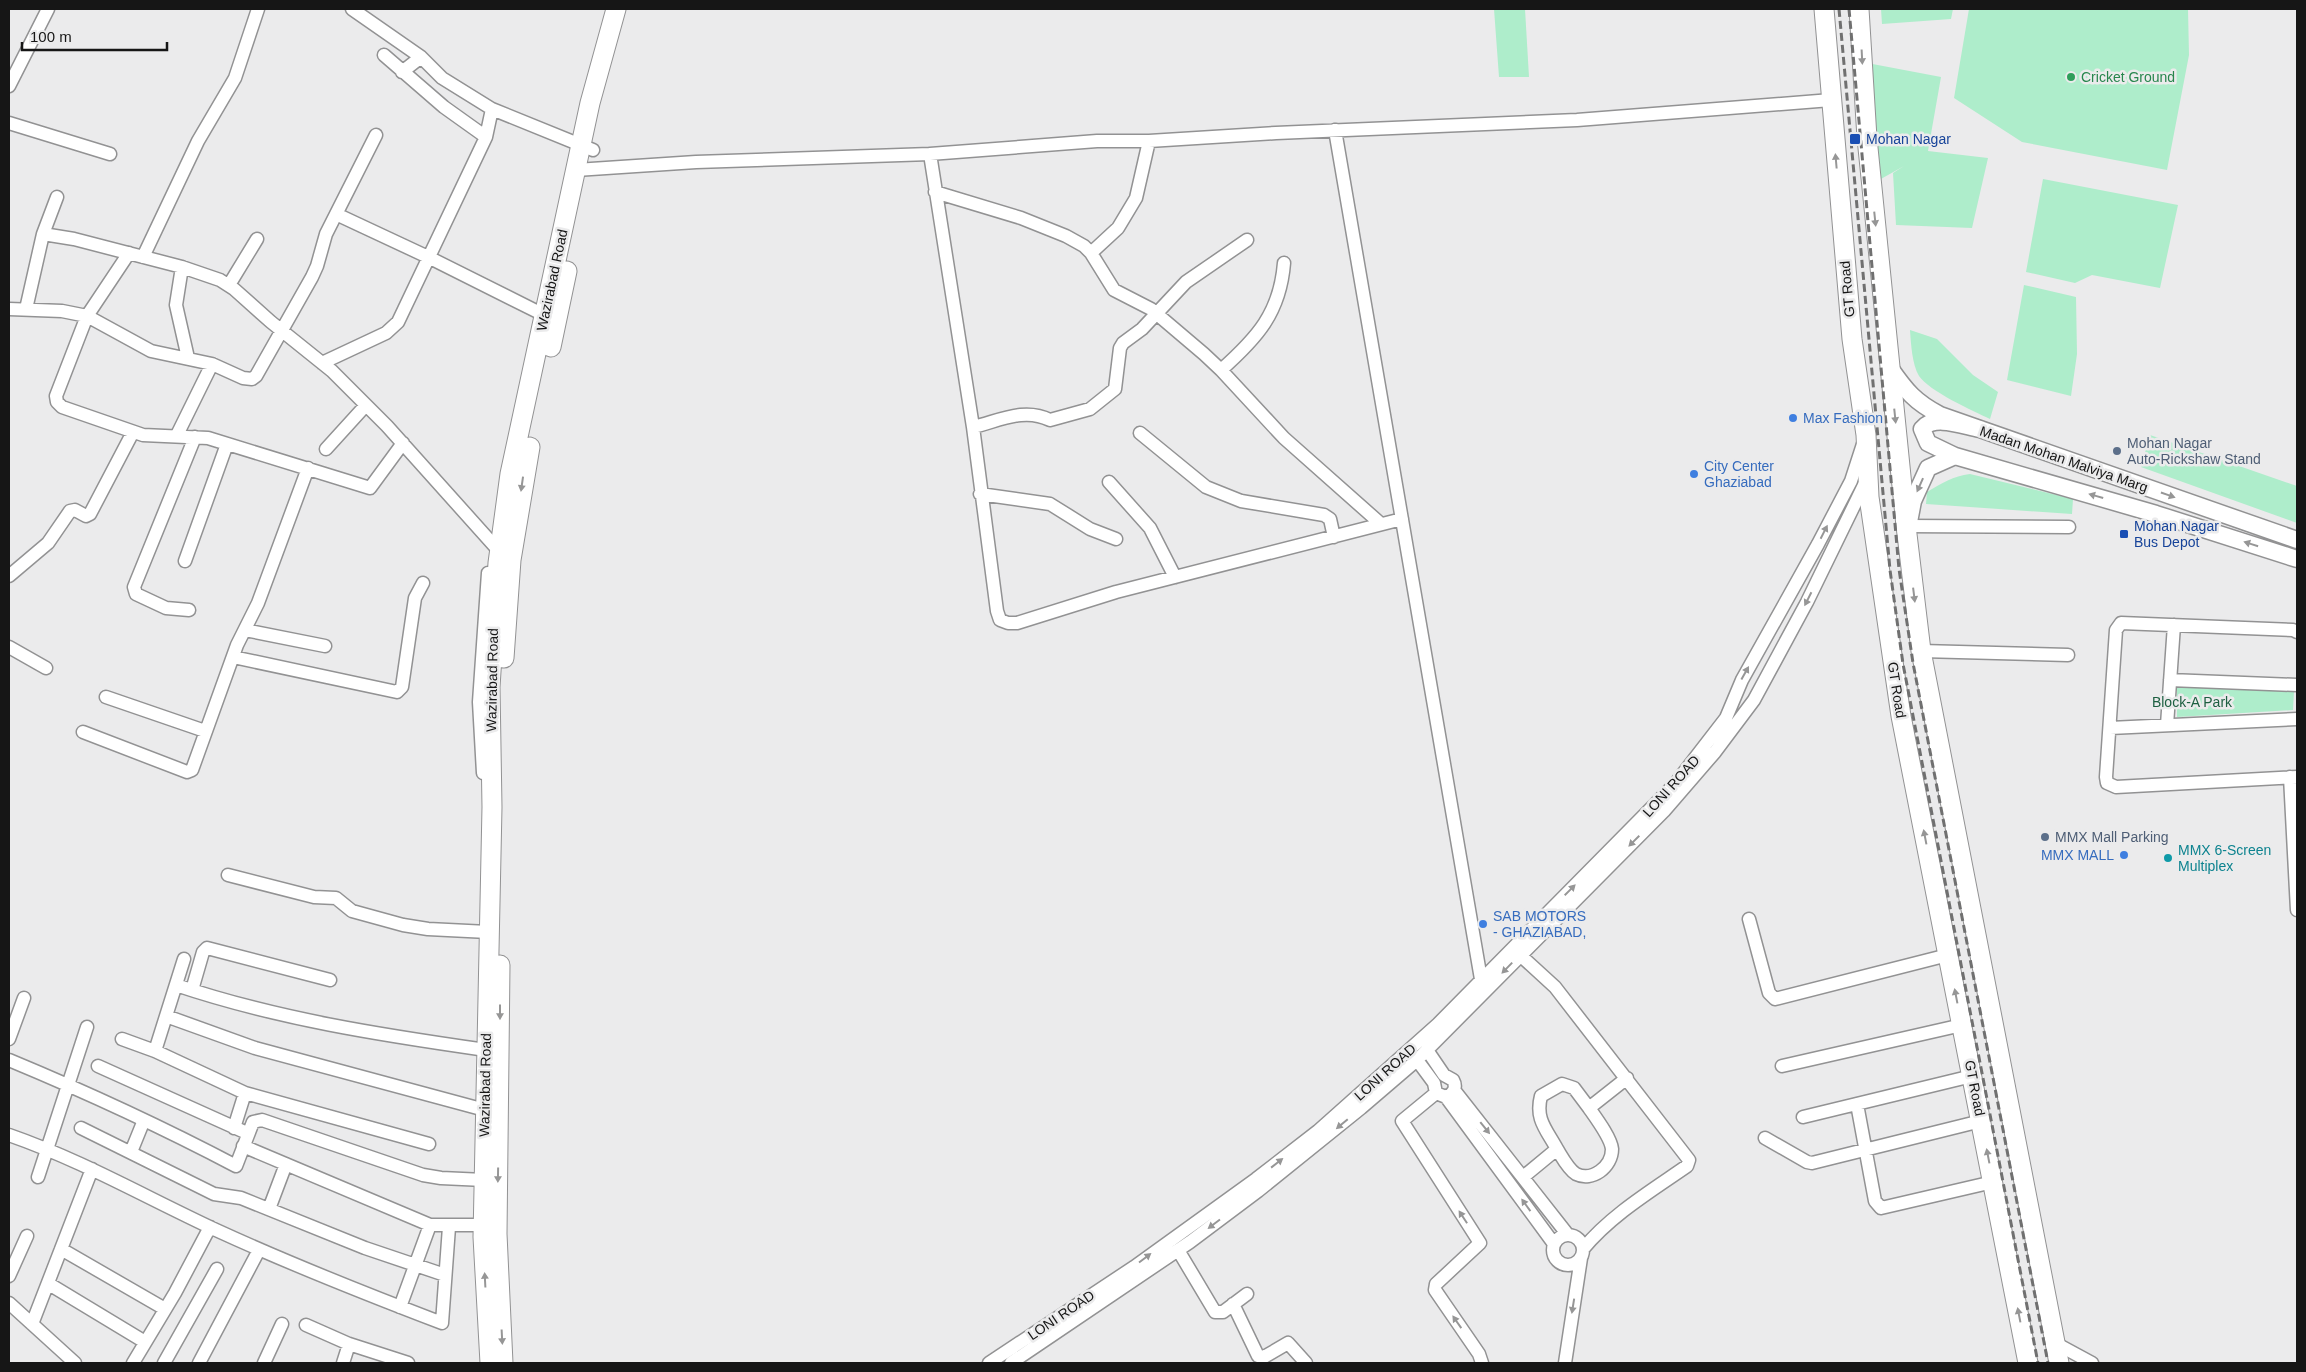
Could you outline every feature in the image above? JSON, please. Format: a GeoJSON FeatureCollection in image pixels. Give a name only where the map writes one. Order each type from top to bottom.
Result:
{"type":"FeatureCollection","features":[{"type":"Feature","properties":{"kind":"highway","name":"Wazirabad Road"},"geometry":{"type":"LineString","coordinates":[[587,148],[590,103],[616,9]]}},
{"type":"Feature","properties":{"kind":"highway","name":"Wazirabad Road"},"geometry":{"type":"LineString","coordinates":[[490,1363],[490,1225],[502,692],[510,474],[544,315],[587,148],[627,9]]}},
{"type":"Feature","properties":{"kind":"highway","name":"GT Road"},"geometry":{"type":"LineString","coordinates":[[1824,9],[1852,339],[1862,397],[1866,435],[1869,497],[1901,716],[2028,1363]]}},
{"type":"Feature","properties":{"kind":"highway"},"geometry":{"type":"LineString","coordinates":[[1858,9],[1866,138],[1921,651],[2059,1363]]}},
{"type":"Feature","properties":{"kind":"highway","name":"Wazirabad Road"},"geometry":{"type":"LineString","coordinates":[[503,1363],[484,1180],[492,807],[490,687],[493,617],[524,470],[582,169]]}},
{"type":"Feature","properties":{"kind":"main road","name":"Madan Mohan Malviya Marg"},"geometry":{"type":"LineString","coordinates":[[1890,368],[1908,393],[1920,405],[2046,453],[2297,540]]}},
{"type":"Feature","properties":{"kind":"main road","name":"Madan Mohan Malviya Marg"},"geometry":{"type":"LineString","coordinates":[[1980,429],[1935,421],[1926,423],[1922,429],[1928,443],[1955,456],[2156,514],[2297,559]]}},
{"type":"Feature","properties":{"kind":"main road"},"geometry":{"type":"LineString","coordinates":[[2036,479],[2046,453]]}},
{"type":"Feature","properties":{"kind":"main road"},"geometry":{"type":"LineString","coordinates":[[1907,525],[1913,501],[1928,468],[1955,456]]}},
{"type":"Feature","properties":{"kind":"street"},"geometry":{"type":"LineString","coordinates":[[9,86],[48,9]]}},
{"type":"Feature","properties":{"kind":"street"},"geometry":{"type":"LineString","coordinates":[[143,257],[196,146],[235,78],[258,9]]}},
{"type":"Feature","properties":{"kind":"street"},"geometry":{"type":"LineString","coordinates":[[352,9],[421,57],[442,78],[492,109],[587,148]]}},
{"type":"Feature","properties":{"kind":"street"},"geometry":{"type":"LineString","coordinates":[[384,55],[402,72],[486,137]]}},
{"type":"Feature","properties":{"kind":"street"},"geometry":{"type":"LineString","coordinates":[[402,72],[421,57]]}},
{"type":"Feature","properties":{"kind":"street"},"geometry":{"type":"LineString","coordinates":[[582,169],[696,162],[930,154],[1097,142],[1577,120],[1831,100]]}},
{"type":"Feature","properties":{"kind":"street"},"geometry":{"type":"LineString","coordinates":[[322,363],[394,327],[402,315],[428,256],[486,137],[492,109]]}},
{"type":"Feature","properties":{"kind":"street"},"geometry":{"type":"LineString","coordinates":[[9,123],[110,154]]}},
{"type":"Feature","properties":{"kind":"street"},"geometry":{"type":"LineString","coordinates":[[1335,130],[1482,987]]}},
{"type":"Feature","properties":{"kind":"street"},"geometry":{"type":"LineString","coordinates":[[9,309],[62,311],[87,316],[151,351],[212,364],[243,378],[252,379],[256,376],[317,266],[324,239],[376,134]]}},
{"type":"Feature","properties":{"kind":"street"},"geometry":{"type":"LineString","coordinates":[[1091,253],[1118,228],[1136,198],[1148,141]]}},
{"type":"Feature","properties":{"kind":"street"},"geometry":{"type":"LineString","coordinates":[[930,154],[973,427],[980,494],[997,611],[1000,620],[1008,624],[1017,623],[1116,592],[1402,520]]}},
{"type":"Feature","properties":{"kind":"street"},"geometry":{"type":"LineString","coordinates":[[936,192],[1021,218],[1066,236],[1091,253],[1114,290],[1156,313],[1221,370],[1284,438],[1381,524]]}},
{"type":"Feature","properties":{"kind":"street"},"geometry":{"type":"LineString","coordinates":[[26,310],[43,234],[57,197]]}},
{"type":"Feature","properties":{"kind":"street"},"geometry":{"type":"LineString","coordinates":[[336,214],[428,256],[544,315]]}},
{"type":"Feature","properties":{"kind":"street"},"geometry":{"type":"LineString","coordinates":[[43,234],[74,239],[182,267],[229,285],[322,363],[366,405],[506,551]]}},
{"type":"Feature","properties":{"kind":"street"},"geometry":{"type":"LineString","coordinates":[[229,285],[257,239]]}},
{"type":"Feature","properties":{"kind":"street"},"geometry":{"type":"LineString","coordinates":[[973,427],[1024,414],[1038,414],[1050,420],[1090,409],[1115,389],[1120,348],[1123,343],[1142,329],[1186,282],[1247,240]]}},
{"type":"Feature","properties":{"kind":"street"},"geometry":{"type":"LineString","coordinates":[[129,253],[87,316],[56,396],[57,402],[70,411],[133,432],[151,436],[177,435],[208,438],[370,488],[403,443]]}},
{"type":"Feature","properties":{"kind":"street"},"geometry":{"type":"LineString","coordinates":[[1221,370],[1248,346],[1264,325],[1276,304],[1283,279],[1284,263]]}},
{"type":"Feature","properties":{"kind":"street"},"geometry":{"type":"LineString","coordinates":[[182,267],[176,305],[188,358]]}},
{"type":"Feature","properties":{"kind":"street"},"geometry":{"type":"LineString","coordinates":[[177,435],[212,364]]}},
{"type":"Feature","properties":{"kind":"street"},"geometry":{"type":"LineString","coordinates":[[326,449],[366,405]]}},
{"type":"Feature","properties":{"kind":"street"},"geometry":{"type":"LineString","coordinates":[[9,576],[14,564],[48,543],[70,511],[75,510],[86,516],[90,514],[133,432]]}},
{"type":"Feature","properties":{"kind":"street"},"geometry":{"type":"LineString","coordinates":[[1140,433],[1206,487],[1241,501],[1324,514],[1330,519],[1334,537]]}},
{"type":"Feature","properties":{"kind":"street"},"geometry":{"type":"LineString","coordinates":[[1731,722],[1742,680],[1851,481],[1866,435]]}},
{"type":"Feature","properties":{"kind":"street"},"geometry":{"type":"LineString","coordinates":[[189,610],[166,608],[136,594],[134,588],[195,437]]}},
{"type":"Feature","properties":{"kind":"street"},"geometry":{"type":"LineString","coordinates":[[184,561],[226,444]]}},
{"type":"Feature","properties":{"kind":"street"},"geometry":{"type":"LineString","coordinates":[[83,732],[189,772],[193,769],[233,657],[258,603],[308,468]]}},
{"type":"Feature","properties":{"kind":"street"},"geometry":{"type":"LineString","coordinates":[[1731,722],[1754,700],[1798,618],[1868,477]]}},
{"type":"Feature","properties":{"kind":"street"},"geometry":{"type":"LineString","coordinates":[[1109,482],[1150,528],[1175,577]]}},
{"type":"Feature","properties":{"kind":"street"},"geometry":{"type":"LineString","coordinates":[[980,494],[1050,504],[1090,529],[1116,539]]}},
{"type":"Feature","properties":{"kind":"street"},"geometry":{"type":"LineString","coordinates":[[1907,525],[2068,527]]}},
{"type":"Feature","properties":{"kind":"street"},"geometry":{"type":"LineString","coordinates":[[233,657],[397,692],[402,687],[415,598],[423,583]]}},
{"type":"Feature","properties":{"kind":"street"},"geometry":{"type":"LineString","coordinates":[[2297,632],[2293,630],[2126,622],[2118,627],[2106,777],[2107,783],[2111,787],[2294,777],[2297,910]]}},
{"type":"Feature","properties":{"kind":"street"},"geometry":{"type":"LineString","coordinates":[[2167,725],[2174,625]]}},
{"type":"Feature","properties":{"kind":"street"},"geometry":{"type":"LineString","coordinates":[[245,630],[325,646]]}},
{"type":"Feature","properties":{"kind":"street"},"geometry":{"type":"LineString","coordinates":[[9,647],[46,668]]}},
{"type":"Feature","properties":{"kind":"street"},"geometry":{"type":"LineString","coordinates":[[1921,651],[2068,655]]}},
{"type":"Feature","properties":{"kind":"street"},"geometry":{"type":"LineString","coordinates":[[2170,680],[2297,685]]}},
{"type":"Feature","properties":{"kind":"street"},"geometry":{"type":"LineString","coordinates":[[106,698],[205,731]]}},
{"type":"Feature","properties":{"kind":"street"},"geometry":{"type":"LineString","coordinates":[[2110,728],[2297,719]]}},
{"type":"Feature","properties":{"kind":"street","name":"LONI ROAD"},"geometry":{"type":"LineString","coordinates":[[989,1363],[1134,1267],[1256,1179],[1363,1092],[1520,954],[1615,853],[1731,722]]}},
{"type":"Feature","properties":{"kind":"street","name":"LONI ROAD"},"geometry":{"type":"LineString","coordinates":[[1011,1363],[1178,1250],[1318,1144],[1417,1060],[1482,987],[1615,853]]}},
{"type":"Feature","properties":{"kind":"street"},"geometry":{"type":"LineString","coordinates":[[228,875],[314,897],[336,898],[352,911],[410,926],[488,932]]}},
{"type":"Feature","properties":{"kind":"street"},"geometry":{"type":"LineString","coordinates":[[1749,918],[1769,993],[1775,999],[1948,955]]}},
{"type":"Feature","properties":{"kind":"street"},"geometry":{"type":"LineString","coordinates":[[192,990],[203,952],[207,948],[330,980]]}},
{"type":"Feature","properties":{"kind":"street"},"geometry":{"type":"LineString","coordinates":[[1520,954],[1555,987],[1687,1157],[1689,1164],[1594,1236],[1573,1264],[1563,1265],[1553,1254],[1554,1244],[1560,1237],[1568,1235]]}},
{"type":"Feature","properties":{"kind":"street"},"geometry":{"type":"LineString","coordinates":[[155,1051],[184,959]]}},
{"type":"Feature","properties":{"kind":"street"},"geometry":{"type":"LineString","coordinates":[[176,985],[226,1002],[315,1023],[486,1050]]}},
{"type":"Feature","properties":{"kind":"street"},"geometry":{"type":"LineString","coordinates":[[9,1039],[13,1015],[24,998]]}},
{"type":"Feature","properties":{"kind":"street"},"geometry":{"type":"LineString","coordinates":[[166,1016],[255,1048],[485,1110]]}},
{"type":"Feature","properties":{"kind":"street"},"geometry":{"type":"LineString","coordinates":[[1782,1066],[1962,1025]]}},
{"type":"Feature","properties":{"kind":"street"},"geometry":{"type":"LineString","coordinates":[[38,1177],[87,1026]]}},
{"type":"Feature","properties":{"kind":"street"},"geometry":{"type":"LineString","coordinates":[[122,1039],[155,1051],[245,1093],[429,1144]]}},
{"type":"Feature","properties":{"kind":"street"},"geometry":{"type":"LineString","coordinates":[[1427,1050],[1443,1088],[1554,1244]]}},
{"type":"Feature","properties":{"kind":"street"},"geometry":{"type":"LineString","coordinates":[[9,1060],[68,1084],[236,1166],[245,1140],[255,1120],[262,1120],[423,1175],[441,1178],[484,1180]]}},
{"type":"Feature","properties":{"kind":"street"},"geometry":{"type":"LineString","coordinates":[[1417,1060],[1523,1177],[1568,1235],[1579,1240],[1582,1253],[1565,1363]]}},
{"type":"Feature","properties":{"kind":"street"},"geometry":{"type":"LineString","coordinates":[[98,1066],[234,1128],[245,1140],[286,1164],[430,1226],[490,1225]]}},
{"type":"Feature","properties":{"kind":"street"},"geometry":{"type":"LineString","coordinates":[[1803,1117],[1972,1076]]}},
{"type":"Feature","properties":{"kind":"street"},"geometry":{"type":"LineString","coordinates":[[1589,1108],[1627,1078]]}},
{"type":"Feature","properties":{"kind":"street"},"geometry":{"type":"LineString","coordinates":[[1562,1084],[1574,1088],[1604,1131],[1612,1149],[1608,1162],[1598,1174],[1587,1177],[1576,1174],[1557,1149],[1542,1124],[1538,1109],[1541,1096],[1562,1084]]}},
{"type":"Feature","properties":{"kind":"street"},"geometry":{"type":"LineString","coordinates":[[1443,1088],[1402,1121],[1480,1243],[1436,1284],[1434,1290],[1479,1354],[1482,1363]]}},
{"type":"Feature","properties":{"kind":"street"},"geometry":{"type":"LineString","coordinates":[[234,1128],[245,1093]]}},
{"type":"Feature","properties":{"kind":"street"},"geometry":{"type":"LineString","coordinates":[[1857,1104],[1875,1202],[1881,1208],[1993,1182]]}},
{"type":"Feature","properties":{"kind":"street"},"geometry":{"type":"LineString","coordinates":[[131,1152],[144,1120]]}},
{"type":"Feature","properties":{"kind":"street"},"geometry":{"type":"LineString","coordinates":[[1765,1138],[1807,1162],[1819,1162],[1981,1122]]}},
{"type":"Feature","properties":{"kind":"street"},"geometry":{"type":"LineString","coordinates":[[81,1128],[214,1194],[241,1198],[415,1266],[446,1275]]}},
{"type":"Feature","properties":{"kind":"street"},"geometry":{"type":"LineString","coordinates":[[9,1135],[46,1148],[92,1169],[210,1227],[308,1272],[442,1323],[449,1227]]}},
{"type":"Feature","properties":{"kind":"street"},"geometry":{"type":"LineString","coordinates":[[1523,1177],[1557,1149]]}},
{"type":"Feature","properties":{"kind":"street"},"geometry":{"type":"LineString","coordinates":[[269,1209],[286,1164]]}},
{"type":"Feature","properties":{"kind":"street"},"geometry":{"type":"LineString","coordinates":[[32,1324],[92,1169]]}},
{"type":"Feature","properties":{"kind":"street"},"geometry":{"type":"LineString","coordinates":[[400,1307],[430,1226]]}},
{"type":"Feature","properties":{"kind":"street"},"geometry":{"type":"LineString","coordinates":[[133,1363],[165,1310],[210,1227]]}},
{"type":"Feature","properties":{"kind":"street"},"geometry":{"type":"LineString","coordinates":[[9,1276],[27,1236]]}},
{"type":"Feature","properties":{"kind":"street"},"geometry":{"type":"LineString","coordinates":[[61,1249],[165,1310]]}},
{"type":"Feature","properties":{"kind":"street"},"geometry":{"type":"LineString","coordinates":[[199,1363],[259,1250]]}},
{"type":"Feature","properties":{"kind":"street"},"geometry":{"type":"LineString","coordinates":[[1178,1250],[1215,1312],[1220,1313],[1247,1294]]}},
{"type":"Feature","properties":{"kind":"street"},"geometry":{"type":"LineString","coordinates":[[164,1363],[217,1269]]}},
{"type":"Feature","properties":{"kind":"street"},"geometry":{"type":"LineString","coordinates":[[49,1284],[145,1342]]}},
{"type":"Feature","properties":{"kind":"street"},"geometry":{"type":"LineString","coordinates":[[9,1303],[76,1363]]}},
{"type":"Feature","properties":{"kind":"street"},"geometry":{"type":"LineString","coordinates":[[1233,1304],[1256,1353],[1267,1360],[1288,1344],[1306,1363]]}},
{"type":"Feature","properties":{"kind":"street"},"geometry":{"type":"LineString","coordinates":[[264,1363],[282,1324]]}},
{"type":"Feature","properties":{"kind":"street"},"geometry":{"type":"LineString","coordinates":[[306,1325],[349,1344],[408,1363]]}},
{"type":"Feature","properties":{"kind":"street"},"geometry":{"type":"LineString","coordinates":[[2055,1343],[2092,1363]]}},
{"type":"Feature","properties":{"kind":"street"},"geometry":{"type":"LineString","coordinates":[[342,1363],[349,1344]]}},
{"type":"Feature","properties":{"kind":"green space"},"geometry":{"type":"Polygon","coordinates":[[[1494,9],[1525,9],[1529,77],[1499,77],[1494,9]]]}},
{"type":"Feature","properties":{"kind":"green space"},"geometry":{"type":"Polygon","coordinates":[[[1881,9],[1953,9],[1951,19],[1882,24],[1881,9]]]}},
{"type":"Feature","properties":{"kind":"green space","name":"Cricket Ground"},"geometry":{"type":"Polygon","coordinates":[[[1969,9],[2188,9],[2189,55],[2167,170],[2022,142],[1954,98],[1969,9]]]}},
{"type":"Feature","properties":{"kind":"green space"},"geometry":{"type":"Polygon","coordinates":[[[1862,62],[1941,77],[1928,151],[1988,158],[1972,228],[1896,225],[1893,173],[1904,166],[1872,184],[1862,62]]]}},
{"type":"Feature","properties":{"kind":"green space"},"geometry":{"type":"Polygon","coordinates":[[[2043,179],[2178,205],[2160,288],[2092,275],[2075,283],[2026,272],[2043,179]]]}},
{"type":"Feature","properties":{"kind":"green space"},"geometry":{"type":"Polygon","coordinates":[[[2024,285],[2076,297],[2077,354],[2071,396],[2007,380],[2024,285]]]}},
{"type":"Feature","properties":{"kind":"green space"},"geometry":{"type":"Polygon","coordinates":[[[1910,330],[1937,339],[1973,375],[1998,392],[1990,419],[1952,400],[1924,382],[1915,366],[1910,330]]]}},
{"type":"Feature","properties":{"kind":"green space"},"geometry":{"type":"Polygon","coordinates":[[[2150,435],[2297,486],[2297,523],[2141,467],[2150,435]]]}},
{"type":"Feature","properties":{"kind":"green space"},"geometry":{"type":"Polygon","coordinates":[[[1970,474],[2073,499],[2072,514],[1926,504],[1927,492],[1953,478],[1970,474]]]}},
{"type":"Feature","properties":{"kind":"green space","name":"Block-A Park"},"geometry":{"type":"Polygon","coordinates":[[[2177,687],[2294,691],[2293,710],[2177,717],[2177,687]]]}},
{"type":"Feature","properties":{"kind":"railway"},"geometry":{"type":"LineString","coordinates":[[1839,9],[1890,570],[1903,664],[2038,1363]]}},
{"type":"Feature","properties":{"kind":"railway"},"geometry":{"type":"LineString","coordinates":[[1849,9],[1899,569],[1913,663],[2048,1363]]}},
{"type":"Feature","properties":{"kind":"place","name":"Cricket Ground"},"geometry":{"type":"Point","coordinates":[2071,77]}},
{"type":"Feature","properties":{"kind":"place","name":"Mohan Nagar"},"geometry":{"type":"Point","coordinates":[1855,139]}},
{"type":"Feature","properties":{"kind":"place","name":"Max Fashion"},"geometry":{"type":"Point","coordinates":[1793,418]}},
{"type":"Feature","properties":{"kind":"place","name":"Mohan Nagar Auto-Rickshaw Stand"},"geometry":{"type":"Point","coordinates":[2117,451]}},
{"type":"Feature","properties":{"kind":"place","name":"City Center Ghaziabad"},"geometry":{"type":"Point","coordinates":[1694,474]}},
{"type":"Feature","properties":{"kind":"place","name":"Mohan Nagar Bus Depot"},"geometry":{"type":"Point","coordinates":[2124,534]}},
{"type":"Feature","properties":{"kind":"place","name":"MMX Mall Parking"},"geometry":{"type":"Point","coordinates":[2045,837]}},
{"type":"Feature","properties":{"kind":"place","name":"MMX MALL"},"geometry":{"type":"Point","coordinates":[2124,855]}},
{"type":"Feature","properties":{"kind":"place","name":"MMX 6-Screen Multiplex"},"geometry":{"type":"Point","coordinates":[2168,858]}},
{"type":"Feature","properties":{"kind":"place","name":"SAB MOTORS - GHAZIABAD,"},"geometry":{"type":"Point","coordinates":[1483,924]}}]}
